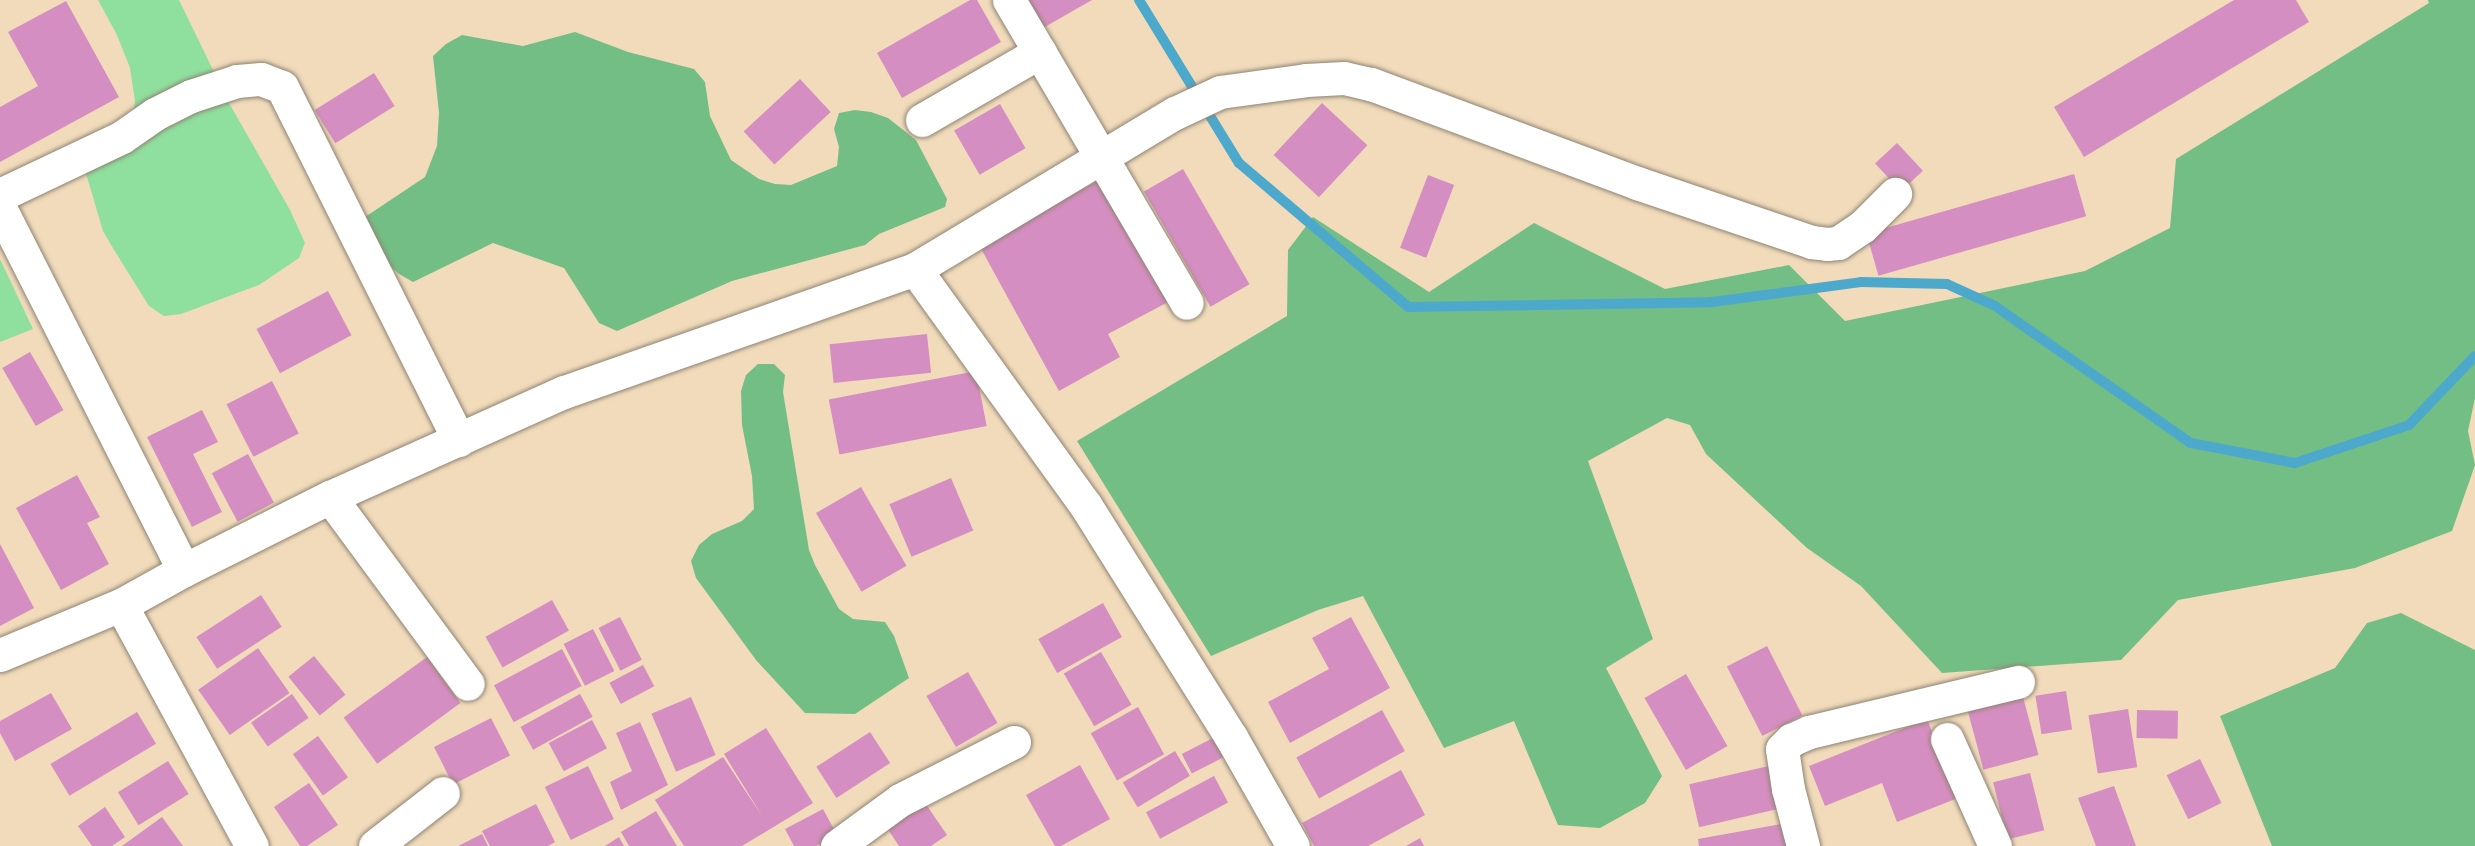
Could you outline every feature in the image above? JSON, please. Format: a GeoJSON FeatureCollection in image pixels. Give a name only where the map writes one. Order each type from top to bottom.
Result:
{"type":"FeatureCollection","features":[{"type":"Feature","properties":{"kind":"street"},"geometry":{"type":"LineString","coordinates":[[1009,0],[1187,303]]}},
{"type":"Feature","properties":{"kind":"street"},"geometry":{"type":"LineString","coordinates":[[922,120],[1040,52]]}},
{"type":"Feature","properties":{"kind":"street"},"geometry":{"type":"LineString","coordinates":[[0,655],[121,605],[184,570],[330,497],[564,392],[915,269],[1175,113],[1220,92],[1306,80],[1344,78],[1371,84],[1637,183],[1810,242],[1838,243],[1851,236],[1878,213],[1895,194]]}},
{"type":"Feature","properties":{"kind":"street"},"geometry":{"type":"LineString","coordinates":[[0,195],[122,137],[155,114],[191,96],[237,81],[261,79],[282,87],[459,440]]}},
{"type":"Feature","properties":{"kind":"street"},"geometry":{"type":"LineString","coordinates":[[0,207],[184,570]]}},
{"type":"Feature","properties":{"kind":"street"},"geometry":{"type":"LineString","coordinates":[[915,269],[1086,506],[1231,737],[1293,846]]}},
{"type":"Feature","properties":{"kind":"street"},"geometry":{"type":"LineString","coordinates":[[330,497],[468,684]]}},
{"type":"Feature","properties":{"kind":"street"},"geometry":{"type":"LineString","coordinates":[[121,605],[252,846]]}},
{"type":"Feature","properties":{"kind":"street"},"geometry":{"type":"LineString","coordinates":[[1803,846],[1788,789],[1782,749],[1791,740],[1809,732],[2018,681]]}},
{"type":"Feature","properties":{"kind":"street"},"geometry":{"type":"LineString","coordinates":[[1947,740],[1995,846]]}},
{"type":"Feature","properties":{"kind":"street"},"geometry":{"type":"LineString","coordinates":[[837,846],[900,800],[1014,742]]}},
{"type":"Feature","properties":{"kind":"street"},"geometry":{"type":"LineString","coordinates":[[375,846],[443,793]]}},
{"type":"Feature","properties":{"kind":"green space"},"geometry":{"type":"Polygon","coordinates":[[[98,0],[179,0],[229,103],[290,210],[305,243],[299,258],[259,285],[181,314],[164,316],[149,306],[103,231],[82,160],[133,119],[135,101],[130,68],[117,35],[98,0]]]}},
{"type":"Feature","properties":{"kind":"green space"},"geometry":{"type":"Polygon","coordinates":[[[2428,0],[2475,0],[2475,398],[2468,431],[2475,465],[2452,531],[2355,568],[2178,600],[2121,660],[1942,673],[1861,586],[1807,548],[1706,454],[1690,425],[1667,418],[1588,461],[1653,639],[1606,668],[1662,776],[1645,803],[1600,828],[1558,825],[1514,721],[1444,748],[1363,596],[1318,610],[1211,656],[1077,441],[1287,316],[1288,250],[1313,217],[1429,292],[1534,223],[1665,289],[1789,265],[1845,321],[2085,271],[2170,228],[2176,159],[2429,3],[2428,0]]]}},
{"type":"Feature","properties":{"kind":"green space"},"geometry":{"type":"Polygon","coordinates":[[[575,32],[628,52],[694,69],[705,82],[710,116],[731,160],[759,179],[775,184],[791,185],[837,166],[839,147],[834,129],[839,113],[855,110],[871,112],[888,118],[916,140],[947,199],[945,207],[879,234],[865,245],[732,281],[617,331],[599,323],[564,268],[493,243],[413,282],[399,274],[386,262],[365,217],[425,177],[437,146],[439,113],[433,56],[446,44],[462,35],[523,46],[575,32]]]}},
{"type":"Feature","properties":{"kind":"green space"},"geometry":{"type":"Polygon","coordinates":[[[0,259],[33,329],[0,342],[0,259]]]}},
{"type":"Feature","properties":{"kind":"green space"},"geometry":{"type":"Polygon","coordinates":[[[758,364],[774,364],[785,375],[783,392],[809,550],[815,565],[839,609],[853,619],[885,622],[894,636],[909,678],[855,714],[805,713],[756,660],[696,578],[691,561],[699,545],[712,534],[742,521],[754,509],[752,476],[742,425],[741,391],[746,375],[758,364]]]}},
{"type":"Feature","properties":{"kind":"green space"},"geometry":{"type":"Polygon","coordinates":[[[2401,613],[2475,650],[2475,846],[2272,846],[2220,716],[2335,668],[2367,623],[2401,613]]]}},
{"type":"Feature","properties":{"kind":"building"},"geometry":{"type":"Polygon","coordinates":[[[970,0],[977,0],[1001,42],[902,98],[877,53],[970,0]]]}},
{"type":"Feature","properties":{"kind":"building"},"geometry":{"type":"Polygon","coordinates":[[[1027,0],[1092,0],[1043,28],[1027,0]]]}},
{"type":"Feature","properties":{"kind":"building"},"geometry":{"type":"Polygon","coordinates":[[[2234,0],[2296,0],[2309,22],[2084,157],[2054,107],[2234,0]]]}},
{"type":"Feature","properties":{"kind":"building"},"geometry":{"type":"Polygon","coordinates":[[[66,1],[119,97],[0,162],[0,107],[38,86],[8,32],[66,1]]]}},
{"type":"Feature","properties":{"kind":"building"},"geometry":{"type":"Polygon","coordinates":[[[374,73],[395,106],[335,143],[315,110],[374,73]]]}},
{"type":"Feature","properties":{"kind":"building"},"geometry":{"type":"Polygon","coordinates":[[[800,79],[831,112],[774,164],[744,132],[800,79]]]}},
{"type":"Feature","properties":{"kind":"building"},"geometry":{"type":"Polygon","coordinates":[[[1322,103],[1367,145],[1319,197],[1274,155],[1322,103]]]}},
{"type":"Feature","properties":{"kind":"building"},"geometry":{"type":"Polygon","coordinates":[[[1000,104],[1026,148],[980,175],[954,130],[1000,104]]]}},
{"type":"Feature","properties":{"kind":"building"},"geometry":{"type":"Polygon","coordinates":[[[1897,143],[1923,171],[1901,191],[1875,163],[1897,143]]]}},
{"type":"Feature","properties":{"kind":"building"},"geometry":{"type":"Polygon","coordinates":[[[1183,169],[1250,284],[1211,307],[1144,192],[1183,169]]]}},
{"type":"Feature","properties":{"kind":"building"},"geometry":{"type":"Polygon","coordinates":[[[2074,174],[2086,216],[1878,276],[1866,234],[2074,174]]]}},
{"type":"Feature","properties":{"kind":"building"},"geometry":{"type":"Polygon","coordinates":[[[1428,175],[1454,185],[1426,258],[1400,248],[1428,175]]]}},
{"type":"Feature","properties":{"kind":"building"},"geometry":{"type":"Polygon","coordinates":[[[1103,178],[1170,301],[1108,334],[1120,357],[1059,391],[979,245],[1103,178]]]}},
{"type":"Feature","properties":{"kind":"building"},"geometry":{"type":"Polygon","coordinates":[[[328,291],[351,335],[280,373],[256,329],[328,291]]]}},
{"type":"Feature","properties":{"kind":"building"},"geometry":{"type":"Polygon","coordinates":[[[927,334],[931,373],[834,383],[830,344],[927,334]]]}},
{"type":"Feature","properties":{"kind":"building"},"geometry":{"type":"Polygon","coordinates":[[[30,352],[64,410],[36,426],[2,368],[30,352]]]}},
{"type":"Feature","properties":{"kind":"building"},"geometry":{"type":"Polygon","coordinates":[[[976,371],[987,426],[839,455],[829,400],[976,371]]]}},
{"type":"Feature","properties":{"kind":"building"},"geometry":{"type":"Polygon","coordinates":[[[272,381],[299,434],[253,457],[227,404],[272,381]]]}},
{"type":"Feature","properties":{"kind":"building"},"geometry":{"type":"Polygon","coordinates":[[[202,410],[218,442],[193,454],[222,512],[192,527],[147,437],[202,410]]]}},
{"type":"Feature","properties":{"kind":"building"},"geometry":{"type":"Polygon","coordinates":[[[248,454],[274,503],[238,522],[212,473],[248,454]]]}},
{"type":"Feature","properties":{"kind":"building"},"geometry":{"type":"Polygon","coordinates":[[[77,475],[100,517],[87,523],[109,564],[61,590],[16,508],[77,475]]]}},
{"type":"Feature","properties":{"kind":"building"},"geometry":{"type":"Polygon","coordinates":[[[951,478],[973,530],[912,557],[889,504],[951,478]]]}},
{"type":"Feature","properties":{"kind":"building"},"geometry":{"type":"Polygon","coordinates":[[[861,487],[906,566],[861,592],[816,513],[861,487]]]}},
{"type":"Feature","properties":{"kind":"building"},"geometry":{"type":"Polygon","coordinates":[[[0,544],[34,608],[0,626],[0,544]]]}},
{"type":"Feature","properties":{"kind":"building"},"geometry":{"type":"Polygon","coordinates":[[[261,595],[282,627],[217,669],[196,637],[261,595]]]}},
{"type":"Feature","properties":{"kind":"building"},"geometry":{"type":"Polygon","coordinates":[[[552,600],[569,631],[502,667],[486,637],[552,600]]]}},
{"type":"Feature","properties":{"kind":"building"},"geometry":{"type":"Polygon","coordinates":[[[1103,603],[1122,637],[1057,673],[1038,639],[1103,603]]]}},
{"type":"Feature","properties":{"kind":"building"},"geometry":{"type":"Polygon","coordinates":[[[620,617],[642,660],[620,671],[599,628],[620,617]]]}},
{"type":"Feature","properties":{"kind":"building"},"geometry":{"type":"Polygon","coordinates":[[[1351,617],[1390,688],[1290,743],[1268,702],[1329,669],[1312,638],[1351,617]]]}},
{"type":"Feature","properties":{"kind":"building"},"geometry":{"type":"Polygon","coordinates":[[[593,629],[614,671],[585,686],[564,644],[593,629]]]}},
{"type":"Feature","properties":{"kind":"building"},"geometry":{"type":"Polygon","coordinates":[[[1767,646],[1802,715],[1762,736],[1727,666],[1767,646]]]}},
{"type":"Feature","properties":{"kind":"building"},"geometry":{"type":"Polygon","coordinates":[[[258,648],[290,693],[230,735],[198,690],[258,648]]]}},
{"type":"Feature","properties":{"kind":"building"},"geometry":{"type":"Polygon","coordinates":[[[562,649],[582,686],[514,722],[494,685],[562,649]]]}},
{"type":"Feature","properties":{"kind":"building"},"geometry":{"type":"Polygon","coordinates":[[[1101,652],[1132,705],[1094,726],[1064,674],[1101,652]]]}},
{"type":"Feature","properties":{"kind":"building"},"geometry":{"type":"Polygon","coordinates":[[[314,656],[345,695],[320,716],[288,677],[314,656]]]}},
{"type":"Feature","properties":{"kind":"building"},"geometry":{"type":"Polygon","coordinates":[[[427,657],[461,703],[377,764],[344,718],[427,657]]]}},
{"type":"Feature","properties":{"kind":"building"},"geometry":{"type":"Polygon","coordinates":[[[643,665],[654,686],[621,704],[609,683],[643,665]]]}},
{"type":"Feature","properties":{"kind":"building"},"geometry":{"type":"Polygon","coordinates":[[[968,672],[998,723],[956,747],[926,696],[968,672]]]}},
{"type":"Feature","properties":{"kind":"building"},"geometry":{"type":"Polygon","coordinates":[[[1686,674],[1728,746],[1686,770],[1644,698],[1686,674]]]}},
{"type":"Feature","properties":{"kind":"building"},"geometry":{"type":"Polygon","coordinates":[[[2066,691],[2072,730],[2041,734],[2035,696],[2066,691]]]}},
{"type":"Feature","properties":{"kind":"building"},"geometry":{"type":"Polygon","coordinates":[[[51,693],[72,729],[15,761],[0,733],[0,721],[51,693]]]}},
{"type":"Feature","properties":{"kind":"building"},"geometry":{"type":"Polygon","coordinates":[[[292,694],[309,718],[268,746],[251,723],[292,694]]]}},
{"type":"Feature","properties":{"kind":"building"},"geometry":{"type":"Polygon","coordinates":[[[580,694],[593,717],[533,750],[521,727],[580,694]]]}},
{"type":"Feature","properties":{"kind":"building"},"geometry":{"type":"Polygon","coordinates":[[[691,697],[716,755],[676,772],[651,714],[691,697]]]}},
{"type":"Feature","properties":{"kind":"building"},"geometry":{"type":"Polygon","coordinates":[[[2023,697],[2039,755],[1983,770],[1968,712],[2023,697]]]}},
{"type":"Feature","properties":{"kind":"building"},"geometry":{"type":"Polygon","coordinates":[[[1138,707],[1164,754],[1117,780],[1091,733],[1138,707]]]}},
{"type":"Feature","properties":{"kind":"building"},"geometry":{"type":"Polygon","coordinates":[[[2128,709],[2137,767],[2098,774],[2088,715],[2128,709]]]}},
{"type":"Feature","properties":{"kind":"building"},"geometry":{"type":"Polygon","coordinates":[[[1382,710],[1405,751],[1319,799],[1296,758],[1382,710]]]}},
{"type":"Feature","properties":{"kind":"building"},"geometry":{"type":"Polygon","coordinates":[[[2137,710],[2178,711],[2178,739],[2137,738],[2137,710]]]}},
{"type":"Feature","properties":{"kind":"building"},"geometry":{"type":"Polygon","coordinates":[[[137,712],[156,744],[69,796],[50,764],[137,712]]]}},
{"type":"Feature","properties":{"kind":"building"},"geometry":{"type":"Polygon","coordinates":[[[491,718],[510,755],[453,784],[434,747],[491,718]]]}},
{"type":"Feature","properties":{"kind":"building"},"geometry":{"type":"Polygon","coordinates":[[[1927,719],[1958,798],[1897,822],[1882,783],[1825,806],[1809,766],[1927,719]]]}},
{"type":"Feature","properties":{"kind":"building"},"geometry":{"type":"Polygon","coordinates":[[[592,720],[607,748],[564,771],[549,743],[592,720]]]}},
{"type":"Feature","properties":{"kind":"building"},"geometry":{"type":"Polygon","coordinates":[[[640,722],[668,785],[621,810],[610,782],[632,771],[616,733],[640,722]]]}},
{"type":"Feature","properties":{"kind":"building"},"geometry":{"type":"Polygon","coordinates":[[[766,728],[813,803],[742,846],[684,846],[655,800],[723,757],[762,816],[724,754],[766,728]]]}},
{"type":"Feature","properties":{"kind":"building"},"geometry":{"type":"Polygon","coordinates":[[[870,732],[890,763],[836,798],[816,767],[870,732]]]}},
{"type":"Feature","properties":{"kind":"building"},"geometry":{"type":"Polygon","coordinates":[[[318,736],[348,777],[323,795],[293,754],[318,736]]]}},
{"type":"Feature","properties":{"kind":"building"},"geometry":{"type":"Polygon","coordinates":[[[1213,738],[1223,758],[1192,773],[1182,754],[1213,738]]]}},
{"type":"Feature","properties":{"kind":"building"},"geometry":{"type":"Polygon","coordinates":[[[1175,751],[1190,776],[1138,807],[1123,782],[1175,751]]]}},
{"type":"Feature","properties":{"kind":"building"},"geometry":{"type":"Polygon","coordinates":[[[2200,759],[2221,803],[2188,819],[2167,775],[2200,759]]]}},
{"type":"Feature","properties":{"kind":"building"},"geometry":{"type":"Polygon","coordinates":[[[168,761],[189,794],[139,825],[118,792],[168,761]]]}},
{"type":"Feature","properties":{"kind":"building"},"geometry":{"type":"Polygon","coordinates":[[[1080,765],[1110,819],[1061,846],[1055,846],[1026,795],[1080,765]]]}},
{"type":"Feature","properties":{"kind":"building"},"geometry":{"type":"Polygon","coordinates":[[[1773,765],[1783,808],[1699,827],[1689,784],[1773,765]]]}},
{"type":"Feature","properties":{"kind":"building"},"geometry":{"type":"Polygon","coordinates":[[[588,766],[614,819],[571,840],[545,787],[588,766]]]}},
{"type":"Feature","properties":{"kind":"building"},"geometry":{"type":"Polygon","coordinates":[[[1401,770],[1425,815],[1368,846],[1314,846],[1302,823],[1401,770]]]}},
{"type":"Feature","properties":{"kind":"building"},"geometry":{"type":"Polygon","coordinates":[[[2030,773],[2044,830],[2007,839],[1993,782],[2030,773]]]}},
{"type":"Feature","properties":{"kind":"building"},"geometry":{"type":"Polygon","coordinates":[[[1214,776],[1228,802],[1160,839],[1146,812],[1214,776]]]}},
{"type":"Feature","properties":{"kind":"building"},"geometry":{"type":"Polygon","coordinates":[[[309,783],[338,825],[307,846],[300,846],[274,807],[309,783]]]}},
{"type":"Feature","properties":{"kind":"building"},"geometry":{"type":"Polygon","coordinates":[[[2114,786],[2136,846],[2096,846],[2078,798],[2114,786]]]}},
{"type":"Feature","properties":{"kind":"building"},"geometry":{"type":"Polygon","coordinates":[[[923,800],[947,835],[931,846],[899,846],[885,825],[923,800]]]}},
{"type":"Feature","properties":{"kind":"building"},"geometry":{"type":"Polygon","coordinates":[[[536,804],[555,842],[548,846],[490,846],[482,831],[536,804]]]}},
{"type":"Feature","properties":{"kind":"building"},"geometry":{"type":"Polygon","coordinates":[[[105,807],[125,837],[112,846],[92,846],[78,826],[105,807]]]}},
{"type":"Feature","properties":{"kind":"building"},"geometry":{"type":"Polygon","coordinates":[[[823,809],[837,835],[816,846],[794,846],[785,829],[823,809]]]}},
{"type":"Feature","properties":{"kind":"building"},"geometry":{"type":"Polygon","coordinates":[[[656,811],[677,846],[629,846],[621,832],[656,811]]]}},
{"type":"Feature","properties":{"kind":"building"},"geometry":{"type":"Polygon","coordinates":[[[162,817],[183,846],[122,846],[162,817]]]}},
{"type":"Feature","properties":{"kind":"building"},"geometry":{"type":"Polygon","coordinates":[[[1792,822],[1796,846],[1699,846],[1698,839],[1792,822]]]}},
{"type":"Feature","properties":{"kind":"building"},"geometry":{"type":"Polygon","coordinates":[[[482,834],[488,846],[458,846],[482,834]]]}},
{"type":"Feature","properties":{"kind":"building"},"geometry":{"type":"Polygon","coordinates":[[[619,837],[624,846],[605,846],[619,837]]]}},
{"type":"Feature","properties":{"kind":"building"},"geometry":{"type":"Polygon","coordinates":[[[1420,838],[1424,846],[1406,846],[1420,838]]]}},
{"type":"Feature","properties":{"kind":"waterway"},"geometry":{"type":"LineString","coordinates":[[1139,0],[1239,163],[1408,307],[1712,302],[1861,282],[1947,284],[1995,306],[2191,443],[2295,463],[2409,425],[2475,356]]}}]}
